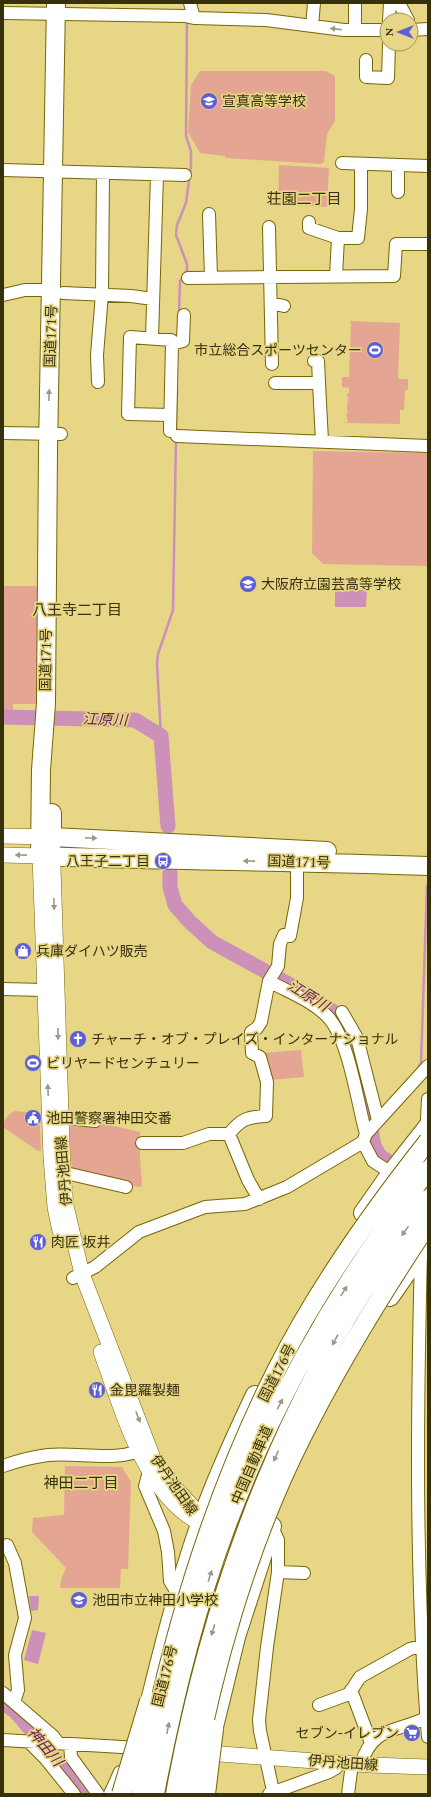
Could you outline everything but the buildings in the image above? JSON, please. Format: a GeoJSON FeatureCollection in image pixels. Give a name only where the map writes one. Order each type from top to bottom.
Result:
{"type":"FeatureCollection","features":[{"type":"Feature","properties":{"kind":"highway","name":"国道171号"},"geometry":{"type":"LineString","coordinates":[[61,8],[55,434],[46,703],[41,770],[46,856],[163,861],[297,862],[428,866]]}},
{"type":"Feature","properties":{"kind":"highway","name":"国道171号"},"geometry":{"type":"LineString","coordinates":[[46,837],[428,856]]}},
{"type":"Feature","properties":{"kind":"highway"},"geometry":{"type":"LineString","coordinates":[[129,1794],[133,1748],[178,1594],[204,1529],[243,1420],[298,1312],[333,1257],[391,1173],[427,1132]]}},
{"type":"Feature","properties":{"kind":"highway","name":"国道176号"},"geometry":{"type":"LineString","coordinates":[[140,1794],[172,1648],[204,1529],[276,1370],[295,1336],[341,1261],[427,1132]]}},
{"type":"Feature","properties":{"kind":"highway","name":"中国自動車道"},"geometry":{"type":"LineString","coordinates":[[155,1794],[171,1716],[187,1653],[225,1530],[247,1477],[289,1385],[316,1335],[380,1234],[425,1172]]}},
{"type":"Feature","properties":{"kind":"highway","name":"中国自動車道"},"geometry":{"type":"LineString","coordinates":[[175,1794],[204,1658],[222,1598],[263,1484],[289,1426],[339,1332],[371,1280],[428,1199]]}},
{"type":"Feature","properties":{"kind":"highway"},"geometry":{"type":"LineString","coordinates":[[190,1794],[217,1671],[250,1562],[280,1485],[311,1419],[358,1334],[388,1284],[428,1224]]}},
{"type":"Feature","properties":{"kind":"highway"},"geometry":{"type":"LineString","coordinates":[[200,1794],[224,1682],[251,1586],[272,1527],[309,1441],[335,1391],[394,1291],[425,1247]]}},
{"type":"Feature","properties":{"kind":"highway"},"geometry":{"type":"LineString","coordinates":[[121,1794],[140,1728],[204,1529]]}},
{"type":"Feature","properties":{"kind":"highway"},"geometry":{"type":"LineString","coordinates":[[206,1794],[219,1698],[236,1618],[250,1562]]}},
{"type":"Feature","properties":{"kind":"main road"},"geometry":{"type":"LineString","coordinates":[[3,836],[46,837]]}},
{"type":"Feature","properties":{"kind":"main road"},"geometry":{"type":"LineString","coordinates":[[3,855],[46,856]]}},
{"type":"Feature","properties":{"kind":"main road","name":"伊丹池田線"},"geometry":{"type":"LineString","coordinates":[[46,856],[54,886],[63,1174],[66,1206],[77,1276]]}},
{"type":"Feature","properties":{"kind":"main road","name":"伊丹池田線"},"geometry":{"type":"LineString","coordinates":[[46,856],[44,990],[50,1157],[55,1207],[77,1276],[144,1449],[149,1472],[157,1484],[185,1516],[204,1529]]}},
{"type":"Feature","properties":{"kind":"main road","name":"伊丹池田線"},"geometry":{"type":"LineString","coordinates":[[144,1449],[175,1489],[192,1506],[204,1529],[251,1586]]}},
{"type":"Feature","properties":{"kind":"main road","name":"伊丹池田線"},"geometry":{"type":"LineString","coordinates":[[133,1748],[208,1752],[350,1764],[428,1767]]}},
{"type":"Feature","properties":{"kind":"street"},"geometry":{"type":"LineString","coordinates":[[190,3],[194,18]]}},
{"type":"Feature","properties":{"kind":"street"},"geometry":{"type":"LineString","coordinates":[[312,26],[314,3]]}},
{"type":"Feature","properties":{"kind":"street"},"geometry":{"type":"LineString","coordinates":[[355,3],[355,30]]}},
{"type":"Feature","properties":{"kind":"street"},"geometry":{"type":"LineString","coordinates":[[395,4],[402,12]]}},
{"type":"Feature","properties":{"kind":"street"},"geometry":{"type":"LineString","coordinates":[[3,13],[61,8],[185,16],[194,18],[266,20],[355,30],[379,30]]}},
{"type":"Feature","properties":{"kind":"street"},"geometry":{"type":"LineString","coordinates":[[366,60],[366,77],[388,78],[389,52]]}},
{"type":"Feature","properties":{"kind":"street"},"geometry":{"type":"LineString","coordinates":[[342,163],[428,166]]}},
{"type":"Feature","properties":{"kind":"street"},"geometry":{"type":"LineString","coordinates":[[309,222],[309,228],[338,238],[358,238],[361,209],[361,164]]}},
{"type":"Feature","properties":{"kind":"street"},"geometry":{"type":"LineString","coordinates":[[398,165],[398,192]]}},
{"type":"Feature","properties":{"kind":"street"},"geometry":{"type":"LineString","coordinates":[[3,170],[185,175]]}},
{"type":"Feature","properties":{"kind":"street"},"geometry":{"type":"LineString","coordinates":[[98,382],[97,355],[102,294],[104,173]]}},
{"type":"Feature","properties":{"kind":"street"},"geometry":{"type":"LineString","coordinates":[[152,338],[157,175]]}},
{"type":"Feature","properties":{"kind":"street"},"geometry":{"type":"LineString","coordinates":[[209,214],[211,277]]}},
{"type":"Feature","properties":{"kind":"street"},"geometry":{"type":"LineString","coordinates":[[269,227],[272,364]]}},
{"type":"Feature","properties":{"kind":"street"},"geometry":{"type":"LineString","coordinates":[[336,276],[338,238]]}},
{"type":"Feature","properties":{"kind":"street"},"geometry":{"type":"LineString","coordinates":[[188,278],[394,276],[396,244],[428,244]]}},
{"type":"Feature","properties":{"kind":"street"},"geometry":{"type":"LineString","coordinates":[[3,295],[25,290],[102,294],[153,299]]}},
{"type":"Feature","properties":{"kind":"street"},"geometry":{"type":"LineString","coordinates":[[270,303],[284,306]]}},
{"type":"Feature","properties":{"kind":"street"},"geometry":{"type":"LineString","coordinates":[[172,344],[183,341],[184,315]]}},
{"type":"Feature","properties":{"kind":"street"},"geometry":{"type":"LineString","coordinates":[[170,416],[128,414],[130,337],[171,340],[170,416],[174,433],[428,446]]}},
{"type":"Feature","properties":{"kind":"street"},"geometry":{"type":"LineString","coordinates":[[314,361],[318,361],[322,441]]}},
{"type":"Feature","properties":{"kind":"street"},"geometry":{"type":"LineString","coordinates":[[276,383],[319,382]]}},
{"type":"Feature","properties":{"kind":"street"},"geometry":{"type":"LineString","coordinates":[[3,433],[55,434]]}},
{"type":"Feature","properties":{"kind":"street"},"geometry":{"type":"LineString","coordinates":[[54,886],[57,874],[63,867],[73,859],[80,858]]}},
{"type":"Feature","properties":{"kind":"street"},"geometry":{"type":"LineString","coordinates":[[229,1134],[237,1124],[250,1117],[266,1116],[267,1082],[260,1057],[252,1053],[251,1032],[257,1028],[261,1022],[269,981],[278,966],[280,944],[284,935],[290,936],[296,898],[297,862]]}},
{"type":"Feature","properties":{"kind":"street"},"geometry":{"type":"LineString","coordinates":[[269,981],[314,1006],[327,1017],[336,1028],[345,1050],[370,1131]]}},
{"type":"Feature","properties":{"kind":"street"},"geometry":{"type":"LineString","coordinates":[[3,989],[44,990]]}},
{"type":"Feature","properties":{"kind":"street"},"geometry":{"type":"LineString","coordinates":[[342,1012],[357,1038],[373,1161],[391,1173]]}},
{"type":"Feature","properties":{"kind":"street"},"geometry":{"type":"LineString","coordinates":[[77,1276],[95,1267],[139,1232],[205,1207],[245,1204],[287,1187],[370,1131],[428,1066]]}},
{"type":"Feature","properties":{"kind":"street"},"geometry":{"type":"LineString","coordinates":[[428,1099],[425,1172],[423,1360],[424,1608],[421,1646],[428,1738]]}},
{"type":"Feature","properties":{"kind":"street"},"geometry":{"type":"LineString","coordinates":[[60,1116],[95,1121]]}},
{"type":"Feature","properties":{"kind":"street"},"geometry":{"type":"LineString","coordinates":[[142,1143],[183,1143],[209,1134],[229,1134]]}},
{"type":"Feature","properties":{"kind":"street"},"geometry":{"type":"LineString","coordinates":[[229,1134],[248,1180],[259,1199]]}},
{"type":"Feature","properties":{"kind":"street"},"geometry":{"type":"LineString","coordinates":[[63,1174],[70,1174],[126,1187]]}},
{"type":"Feature","properties":{"kind":"street"},"geometry":{"type":"LineString","coordinates":[[3,1466],[18,1461],[48,1455],[127,1455],[144,1449]]}},
{"type":"Feature","properties":{"kind":"street"},"geometry":{"type":"LineString","coordinates":[[149,1472],[145,1486],[164,1531],[168,1552],[170,1581],[178,1594]]}},
{"type":"Feature","properties":{"kind":"street"},"geometry":{"type":"LineString","coordinates":[[272,1527],[278,1540],[278,1572],[267,1647],[259,1720],[265,1757],[274,1793],[336,1768],[350,1764],[364,1755],[370,1743],[375,1738],[427,1718]]}},
{"type":"Feature","properties":{"kind":"street"},"geometry":{"type":"LineString","coordinates":[[7,1545],[15,1563],[25,1618],[15,1655],[18,1690],[14,1702]]}},
{"type":"Feature","properties":{"kind":"street"},"geometry":{"type":"LineString","coordinates":[[278,1572],[304,1573]]}},
{"type":"Feature","properties":{"kind":"street"},"geometry":{"type":"LineString","coordinates":[[319,1706],[349,1694],[360,1677],[410,1649],[421,1646]]}},
{"type":"Feature","properties":{"kind":"street"},"geometry":{"type":"LineString","coordinates":[[352,1690],[370,1743]]}},
{"type":"Feature","properties":{"kind":"street"},"geometry":{"type":"LineString","coordinates":[[3,1693],[53,1736],[54,1742]]}},
{"type":"Feature","properties":{"kind":"street"},"geometry":{"type":"LineString","coordinates":[[3,1740],[133,1748],[110,1794]]}},
{"type":"Feature","properties":{"kind":"street"},"geometry":{"type":"LineString","coordinates":[[31,1741],[74,1794]]}},
{"type":"Feature","properties":{"kind":"street"},"geometry":{"type":"LineString","coordinates":[[70,1744],[71,1758],[98,1794]]}},
{"type":"Feature","properties":{"kind":"street"},"geometry":{"type":"LineString","coordinates":[[208,1752],[213,1794]]}},
{"type":"Feature","properties":{"kind":"street"},"geometry":{"type":"LineString","coordinates":[[348,1794],[350,1764]]}},
{"type":"Feature","properties":{"kind":"shaded area"},"geometry":{"type":"Polygon","coordinates":[[[200,71],[326,71],[335,76],[335,121],[327,134],[324,162],[321,164],[225,158],[225,156],[200,153],[188,132],[191,85],[200,71]]]}},
{"type":"Feature","properties":{"kind":"shaded area"},"geometry":{"type":"Polygon","coordinates":[[[279,165],[329,168],[327,207],[278,204],[279,165]]]}},
{"type":"Feature","properties":{"kind":"shaded area","name":"市立総合スポーツセンター"},"geometry":{"type":"Polygon","coordinates":[[[350,321],[400,323],[398,379],[408,379],[408,390],[405,390],[404,410],[400,410],[400,424],[345,423],[348,421],[346,414],[348,413],[347,393],[349,393],[349,388],[342,387],[342,377],[349,377],[350,321]]]}},
{"type":"Feature","properties":{"kind":"shaded area"},"geometry":{"type":"Polygon","coordinates":[[[313,451],[428,453],[428,566],[323,564],[312,553],[313,451]]]}},
{"type":"Feature","properties":{"kind":"shaded area"},"geometry":{"type":"Polygon","coordinates":[[[3,586],[37,586],[37,704],[13,704],[13,711],[3,711],[3,586]]]}},
{"type":"Feature","properties":{"kind":"shaded area"},"geometry":{"type":"Polygon","coordinates":[[[335,590],[367,590],[366,607],[335,607],[335,590]]]}},
{"type":"Feature","properties":{"kind":"shaded area"},"geometry":{"type":"Polygon","coordinates":[[[301,1050],[304,1077],[270,1080],[264,1053],[301,1050]]]}},
{"type":"Feature","properties":{"kind":"shaded area"},"geometry":{"type":"Polygon","coordinates":[[[15,1111],[27,1112],[27,1126],[40,1125],[41,1151],[38,1151],[3,1127],[7,1118],[15,1111]]]}},
{"type":"Feature","properties":{"kind":"shaded area"},"geometry":{"type":"Polygon","coordinates":[[[72,1121],[97,1122],[140,1132],[142,1186],[138,1187],[72,1171],[69,1133],[72,1121]]]}},
{"type":"Feature","properties":{"kind":"shaded area"},"geometry":{"type":"Polygon","coordinates":[[[65,1466],[122,1467],[131,1482],[128,1569],[121,1569],[120,1588],[60,1588],[61,1580],[66,1568],[32,1532],[33,1518],[64,1515],[65,1466]]]}},
{"type":"Feature","properties":{"kind":"shaded area"},"geometry":{"type":"Polygon","coordinates":[[[29,1596],[39,1596],[38,1610],[31,1611],[29,1596]]]}},
{"type":"Feature","properties":{"kind":"shaded area"},"geometry":{"type":"Polygon","coordinates":[[[32,1630],[46,1633],[38,1664],[24,1660],[32,1630]]]}},
{"type":"Feature","properties":{"kind":"waterway"},"geometry":{"type":"LineString","coordinates":[[179,315],[180,281],[187,270],[187,264],[176,235],[177,225],[186,203],[191,166],[191,151],[186,136],[187,19]]}},
{"type":"Feature","properties":{"kind":"waterway"},"geometry":{"type":"LineString","coordinates":[[176,433],[177,386]]}},
{"type":"Feature","properties":{"kind":"waterway"},"geometry":{"type":"LineString","coordinates":[[161,736],[157,664],[158,654],[173,610],[176,438]]}},
{"type":"Feature","properties":{"kind":"waterway","name":"江原川"},"geometry":{"type":"LineString","coordinates":[[3,717],[135,720],[161,736],[168,826]]}},
{"type":"Feature","properties":{"kind":"waterway","name":"江原川"},"geometry":{"type":"LineString","coordinates":[[170,873],[170,887],[175,905],[190,922],[212,942],[305,993],[337,1014],[349,1036],[369,1118],[374,1146],[380,1156],[390,1163]]}},
{"type":"Feature","properties":{"kind":"waterway"},"geometry":{"type":"LineString","coordinates":[[418,1068],[421,1062],[427,886]]}},
{"type":"Feature","properties":{"kind":"waterway","name":"神田川"},"geometry":{"type":"LineString","coordinates":[[3,1703],[15,1711],[77,1783],[84,1794]]}},
{"type":"Feature","properties":{"kind":"place","name":"宣真高等学校"},"geometry":{"type":"Point","coordinates":[209,101]}},
{"type":"Feature","properties":{"kind":"place","name":"市立総合スポーツセンター"},"geometry":{"type":"Point","coordinates":[375,350]}},
{"type":"Feature","properties":{"kind":"place","name":"大阪府立園芸高等学校"},"geometry":{"type":"Point","coordinates":[248,584]}},
{"type":"Feature","properties":{"kind":"place","name":"八王子二丁目"},"geometry":{"type":"Point","coordinates":[163,861]}},
{"type":"Feature","properties":{"kind":"place","name":"兵庫ダイハツ販売"},"geometry":{"type":"Point","coordinates":[23,951]}},
{"type":"Feature","properties":{"kind":"place","name":"チャーチ・オブ・プレイズ・インターナショナル"},"geometry":{"type":"Point","coordinates":[78,1039]}},
{"type":"Feature","properties":{"kind":"place","name":"ビリヤードセンチュリー"},"geometry":{"type":"Point","coordinates":[33,1063]}},
{"type":"Feature","properties":{"kind":"place","name":"池田警察署神田交番"},"geometry":{"type":"Point","coordinates":[33,1118]}},
{"type":"Feature","properties":{"kind":"place","name":"肉匠 坂井"},"geometry":{"type":"Point","coordinates":[38,1242]}},
{"type":"Feature","properties":{"kind":"place","name":"金毘羅製麺"},"geometry":{"type":"Point","coordinates":[97,1390]}},
{"type":"Feature","properties":{"kind":"place","name":"池田市立神田小学校"},"geometry":{"type":"Point","coordinates":[79,1600]}},
{"type":"Feature","properties":{"kind":"place","name":"セブン-イレブン"},"geometry":{"type":"Point","coordinates":[412,1733]}},
{"type":"Feature","properties":{"kind":"district","name":"荘園二丁目"},"geometry":{"type":"Point","coordinates":[304,199]}},
{"type":"Feature","properties":{"kind":"district","name":"八王寺二丁目"},"geometry":{"type":"Point","coordinates":[77,610]}},
{"type":"Feature","properties":{"kind":"district","name":"神田二丁目"},"geometry":{"type":"Point","coordinates":[81,1483]}}]}
